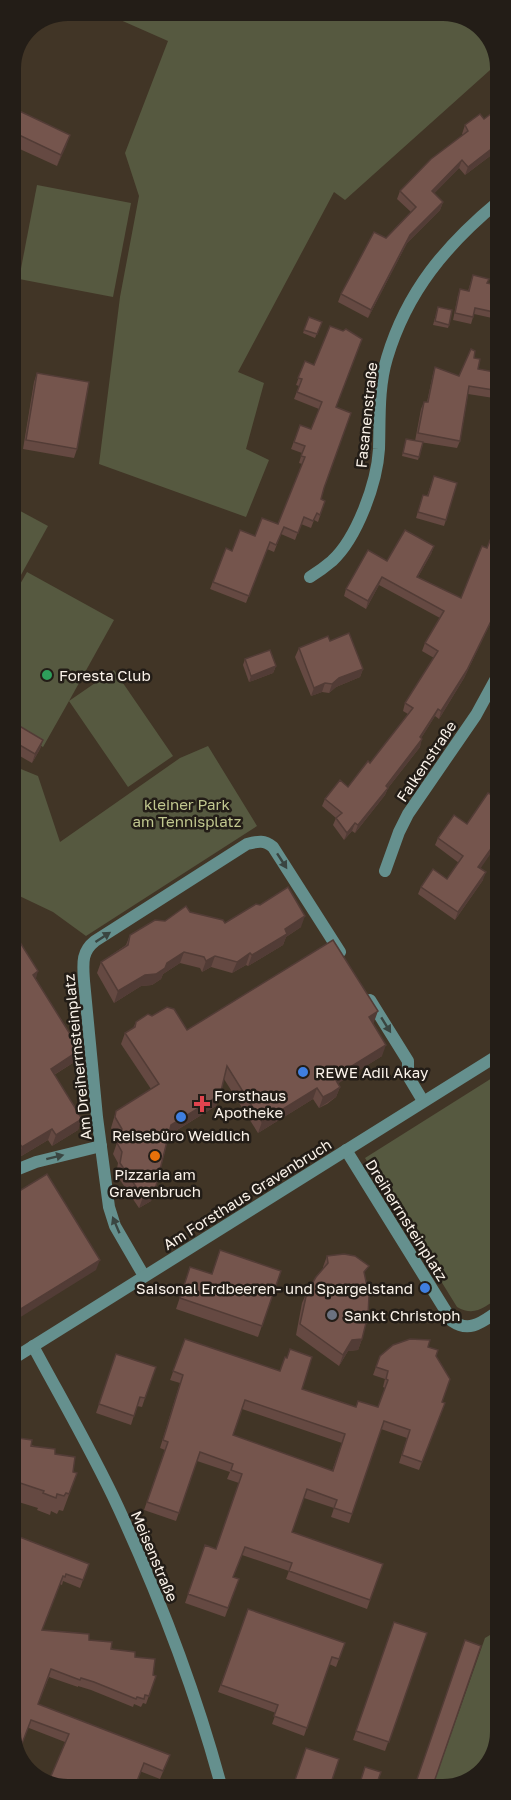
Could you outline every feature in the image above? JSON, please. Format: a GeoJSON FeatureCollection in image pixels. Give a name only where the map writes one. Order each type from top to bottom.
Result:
{"type":"FeatureCollection","features":[{"type":"Feature","properties":{"kind":"street","name":"Fasanenstraße"},"geometry":{"type":"LineString","coordinates":[[310,577],[333,560],[343,549],[370,493],[377,465],[381,390],[386,361],[403,316],[418,290],[453,242],[490,210]]}},
{"type":"Feature","properties":{"kind":"street","name":"Falkenstraße"},"geometry":{"type":"LineString","coordinates":[[385,871],[408,814],[476,715],[490,689]]}},
{"type":"Feature","properties":{"kind":"street","name":"Am Dreiherrnsteinplatz"},"geometry":{"type":"LineString","coordinates":[[144,1276],[115,1226],[105,1183],[82,963],[84,952],[95,941],[247,844],[259,841],[266,842],[273,847],[348,965]]}},
{"type":"Feature","properties":{"kind":"street"},"geometry":{"type":"LineString","coordinates":[[366,994],[408,1061],[408,1076],[423,1101]]}},
{"type":"Feature","properties":{"kind":"street","name":"Am Forsthaus Gravenbruch"},"geometry":{"type":"LineString","coordinates":[[21,1354],[490,1060]]}},
{"type":"Feature","properties":{"kind":"street"},"geometry":{"type":"LineString","coordinates":[[21,1168],[36,1162],[101,1146]]}},
{"type":"Feature","properties":{"kind":"street","name":"Dreiherrnsteinplatz"},"geometry":{"type":"LineString","coordinates":[[346,1150],[452,1321],[468,1328],[490,1316]]}},
{"type":"Feature","properties":{"kind":"street","name":"Meisenstraße"},"geometry":{"type":"LineString","coordinates":[[33,1346],[118,1507],[158,1599],[186,1672],[219,1779]]}},
{"type":"Feature","properties":{"kind":"green space"},"geometry":{"type":"Polygon","coordinates":[[[123,21],[446,21],[461,25],[474,33],[484,44],[489,59],[490,70],[345,200],[334,192],[238,372],[264,383],[246,449],[269,460],[246,517],[99,464],[120,297],[139,196],[125,153],[168,41],[123,21]]]}},
{"type":"Feature","properties":{"kind":"green space"},"geometry":{"type":"Polygon","coordinates":[[[37,185],[131,203],[113,297],[21,279],[21,269],[37,185]]]}},
{"type":"Feature","properties":{"kind":"green space"},"geometry":{"type":"Polygon","coordinates":[[[21,511],[48,526],[21,575],[21,511]]]}},
{"type":"Feature","properties":{"kind":"green space","name":"Foresta Club"},"geometry":{"type":"Polygon","coordinates":[[[27,572],[114,620],[43,747],[21,735],[21,582],[27,572]]]}},
{"type":"Feature","properties":{"kind":"green space"},"geometry":{"type":"Polygon","coordinates":[[[114,670],[173,756],[128,787],[69,701],[114,670]]]}},
{"type":"Feature","properties":{"kind":"green space","name":"kleiner Park am Tennisplatz"},"geometry":{"type":"Polygon","coordinates":[[[208,746],[257,826],[86,936],[53,912],[21,897],[21,769],[38,776],[60,842],[180,758],[208,746]]]}},
{"type":"Feature","properties":{"kind":"green space"},"geometry":{"type":"Polygon","coordinates":[[[490,1079],[490,1303],[474,1311],[457,1307],[365,1158],[490,1079]]]}},
{"type":"Feature","properties":{"kind":"green space"},"geometry":{"type":"Polygon","coordinates":[[[490,1635],[488,1747],[480,1761],[467,1773],[452,1778],[435,1779],[485,1638],[490,1635]]]}},
{"type":"Feature","properties":{"kind":"building"},"geometry":{"type":"Polygon","coordinates":[[[21,112],[70,135],[61,155],[21,136],[21,112]]]}},
{"type":"Feature","properties":{"kind":"building"},"geometry":{"type":"Polygon","coordinates":[[[480,114],[484,119],[490,114],[490,150],[468,167],[462,160],[432,191],[443,202],[410,235],[371,310],[341,294],[374,232],[386,238],[416,207],[400,191],[431,159],[468,131],[465,125],[480,114]]]}},
{"type":"Feature","properties":{"kind":"building"},"geometry":{"type":"Polygon","coordinates":[[[473,275],[489,279],[487,283],[490,284],[490,311],[475,308],[473,317],[455,313],[460,289],[469,291],[473,275]]]}},
{"type":"Feature","properties":{"kind":"building"},"geometry":{"type":"Polygon","coordinates":[[[438,307],[452,310],[449,325],[435,321],[438,307]]]}},
{"type":"Feature","properties":{"kind":"building"},"geometry":{"type":"Polygon","coordinates":[[[309,317],[322,322],[317,334],[304,330],[309,317]]]}},
{"type":"Feature","properties":{"kind":"building"},"geometry":{"type":"Polygon","coordinates":[[[330,326],[343,331],[346,329],[362,339],[336,407],[351,413],[324,488],[321,499],[325,501],[320,515],[317,513],[313,521],[304,517],[298,533],[284,527],[276,545],[270,542],[249,596],[213,582],[226,548],[232,551],[240,530],[255,536],[262,518],[278,524],[305,457],[301,456],[305,446],[294,442],[300,425],[311,429],[322,402],[297,392],[302,379],[298,378],[305,361],[314,365],[330,326]]]}},
{"type":"Feature","properties":{"kind":"building"},"geometry":{"type":"Polygon","coordinates":[[[471,349],[475,351],[474,358],[480,359],[478,369],[490,371],[490,389],[469,386],[460,441],[418,433],[424,402],[428,402],[435,367],[459,376],[471,349]]]}},
{"type":"Feature","properties":{"kind":"building"},"geometry":{"type":"Polygon","coordinates":[[[37,373],[89,382],[77,449],[26,440],[37,373]]]}},
{"type":"Feature","properties":{"kind":"building"},"geometry":{"type":"Polygon","coordinates":[[[406,439],[423,442],[419,457],[403,453],[406,439]]]}},
{"type":"Feature","properties":{"kind":"building"},"geometry":{"type":"Polygon","coordinates":[[[434,476],[457,483],[446,520],[418,512],[423,495],[428,496],[434,476]]]}},
{"type":"Feature","properties":{"kind":"building"},"geometry":{"type":"Polygon","coordinates":[[[405,530],[434,546],[417,577],[461,598],[482,546],[487,548],[490,540],[490,623],[467,670],[441,711],[438,709],[420,737],[422,739],[386,786],[388,788],[358,825],[355,823],[347,833],[336,818],[342,813],[325,799],[340,780],[348,787],[413,708],[405,703],[438,651],[425,643],[444,611],[382,577],[368,601],[346,589],[368,550],[387,561],[405,530]]]}},
{"type":"Feature","properties":{"kind":"building"},"geometry":{"type":"Polygon","coordinates":[[[349,633],[363,669],[339,678],[332,684],[325,683],[314,688],[299,648],[328,636],[330,641],[349,633]]]}},
{"type":"Feature","properties":{"kind":"building"},"geometry":{"type":"Polygon","coordinates":[[[270,650],[276,666],[251,676],[245,659],[270,650]]]}},
{"type":"Feature","properties":{"kind":"building"},"geometry":{"type":"Polygon","coordinates":[[[21,727],[43,740],[35,754],[21,746],[21,727]]]}},
{"type":"Feature","properties":{"kind":"building"},"geometry":{"type":"Polygon","coordinates":[[[488,793],[490,794],[490,850],[478,867],[486,872],[458,912],[421,887],[433,869],[447,879],[463,856],[438,838],[454,815],[467,824],[488,793]]]}},
{"type":"Feature","properties":{"kind":"building"},"geometry":{"type":"Polygon","coordinates":[[[288,887],[305,916],[285,929],[287,934],[237,962],[215,956],[206,961],[204,957],[184,952],[167,963],[165,968],[156,974],[145,975],[118,991],[101,962],[128,945],[130,935],[155,920],[165,921],[186,906],[190,912],[223,920],[225,923],[288,887]]]}},
{"type":"Feature","properties":{"kind":"building"},"geometry":{"type":"Polygon","coordinates":[[[333,940],[378,1011],[369,1017],[386,1045],[334,1077],[340,1087],[331,1093],[323,1097],[317,1088],[262,1122],[227,1066],[220,1095],[171,1125],[155,1190],[143,1197],[120,1163],[122,1152],[117,1143],[122,1129],[115,1117],[116,1111],[159,1084],[125,1033],[148,1014],[152,1016],[167,1007],[174,1009],[187,1030],[333,940]]]}},
{"type":"Feature","properties":{"kind":"building"},"geometry":{"type":"Polygon","coordinates":[[[21,944],[38,971],[33,975],[80,1050],[51,1069],[82,1119],[56,1135],[52,1129],[22,1147],[21,944]]]}},
{"type":"Feature","properties":{"kind":"building"},"geometry":{"type":"Polygon","coordinates":[[[47,1174],[100,1260],[21,1309],[21,1190],[47,1174]]]}},
{"type":"Feature","properties":{"kind":"building"},"geometry":{"type":"Polygon","coordinates":[[[220,1250],[281,1271],[262,1326],[180,1298],[190,1267],[212,1274],[220,1250]]]}},
{"type":"Feature","properties":{"kind":"building","name":"Sankt Christoph"},"geometry":{"type":"Polygon","coordinates":[[[344,1254],[355,1256],[369,1266],[364,1272],[369,1296],[368,1315],[362,1339],[352,1340],[343,1355],[300,1324],[307,1292],[328,1263],[327,1256],[344,1254]]]}},
{"type":"Feature","properties":{"kind":"building"},"geometry":{"type":"Polygon","coordinates":[[[185,1339],[280,1371],[290,1349],[312,1357],[302,1389],[356,1407],[358,1401],[378,1407],[388,1380],[386,1379],[388,1371],[376,1367],[380,1356],[393,1345],[410,1339],[430,1340],[428,1347],[438,1350],[436,1356],[450,1379],[442,1402],[445,1403],[422,1462],[402,1455],[410,1430],[384,1421],[352,1514],[334,1508],[337,1500],[307,1489],[292,1532],[383,1564],[370,1600],[289,1571],[292,1563],[245,1547],[233,1577],[239,1579],[228,1608],[188,1594],[205,1545],[216,1549],[242,1474],[231,1470],[233,1464],[200,1452],[179,1513],[147,1502],[168,1442],[163,1440],[183,1375],[173,1371],[185,1339]],[[245,1400],[233,1435],[333,1471],[345,1434],[245,1400]]]}},
{"type":"Feature","properties":{"kind":"building"},"geometry":{"type":"Polygon","coordinates":[[[116,1354],[156,1367],[145,1398],[140,1397],[134,1416],[99,1404],[116,1354]]]}},
{"type":"Feature","properties":{"kind":"building"},"geometry":{"type":"Polygon","coordinates":[[[21,1438],[32,1440],[31,1446],[55,1449],[55,1454],[75,1457],[73,1472],[77,1473],[69,1494],[66,1493],[64,1496],[57,1494],[56,1498],[43,1493],[44,1491],[21,1483],[21,1438]]]}},
{"type":"Feature","properties":{"kind":"building"},"geometry":{"type":"Polygon","coordinates":[[[21,1538],[89,1564],[83,1580],[66,1574],[65,1577],[63,1576],[42,1630],[89,1634],[89,1640],[112,1642],[111,1649],[135,1652],[135,1657],[155,1659],[153,1675],[156,1676],[149,1696],[145,1695],[144,1699],[137,1697],[136,1699],[94,1682],[81,1678],[80,1680],[51,1669],[38,1704],[170,1755],[163,1771],[144,1763],[138,1779],[59,1778],[51,1775],[69,1734],[31,1720],[22,1743],[21,1538]]]}},
{"type":"Feature","properties":{"kind":"building"},"geometry":{"type":"Polygon","coordinates":[[[248,1609],[345,1643],[339,1659],[332,1657],[307,1728],[274,1716],[278,1705],[221,1685],[248,1609]]]}},
{"type":"Feature","properties":{"kind":"building"},"geometry":{"type":"Polygon","coordinates":[[[394,1622],[427,1633],[389,1742],[356,1731],[394,1622]]]}},
{"type":"Feature","properties":{"kind":"building"},"geometry":{"type":"Polygon","coordinates":[[[465,1640],[481,1646],[435,1779],[417,1779],[465,1640]]]}},
{"type":"Feature","properties":{"kind":"building"},"geometry":{"type":"Polygon","coordinates":[[[306,1748],[339,1759],[332,1779],[295,1779],[306,1748]]]}},
{"type":"Feature","properties":{"kind":"building"},"geometry":{"type":"Polygon","coordinates":[[[365,1767],[381,1772],[378,1779],[361,1779],[365,1767]]]}},
{"type":"Feature","properties":{"kind":"place","name":"Foresta Club"},"geometry":{"type":"Point","coordinates":[47,675]}},
{"type":"Feature","properties":{"kind":"place","name":"REWE Adil Akay"},"geometry":{"type":"Point","coordinates":[303,1072]}},
{"type":"Feature","properties":{"kind":"place","name":"Forsthaus Apotheke"},"geometry":{"type":"Point","coordinates":[202,1104]}},
{"type":"Feature","properties":{"kind":"place","name":"Reisebüro Weidlich"},"geometry":{"type":"Point","coordinates":[181,1117]}},
{"type":"Feature","properties":{"kind":"place","name":"Pizzaria am Gravenbruch"},"geometry":{"type":"Point","coordinates":[155,1156]}},
{"type":"Feature","properties":{"kind":"place","name":"Saisonal Erdbeeren- und Spargelstand"},"geometry":{"type":"Point","coordinates":[425,1288]}},
{"type":"Feature","properties":{"kind":"place","name":"Sankt Christoph"},"geometry":{"type":"Point","coordinates":[332,1315]}}]}
